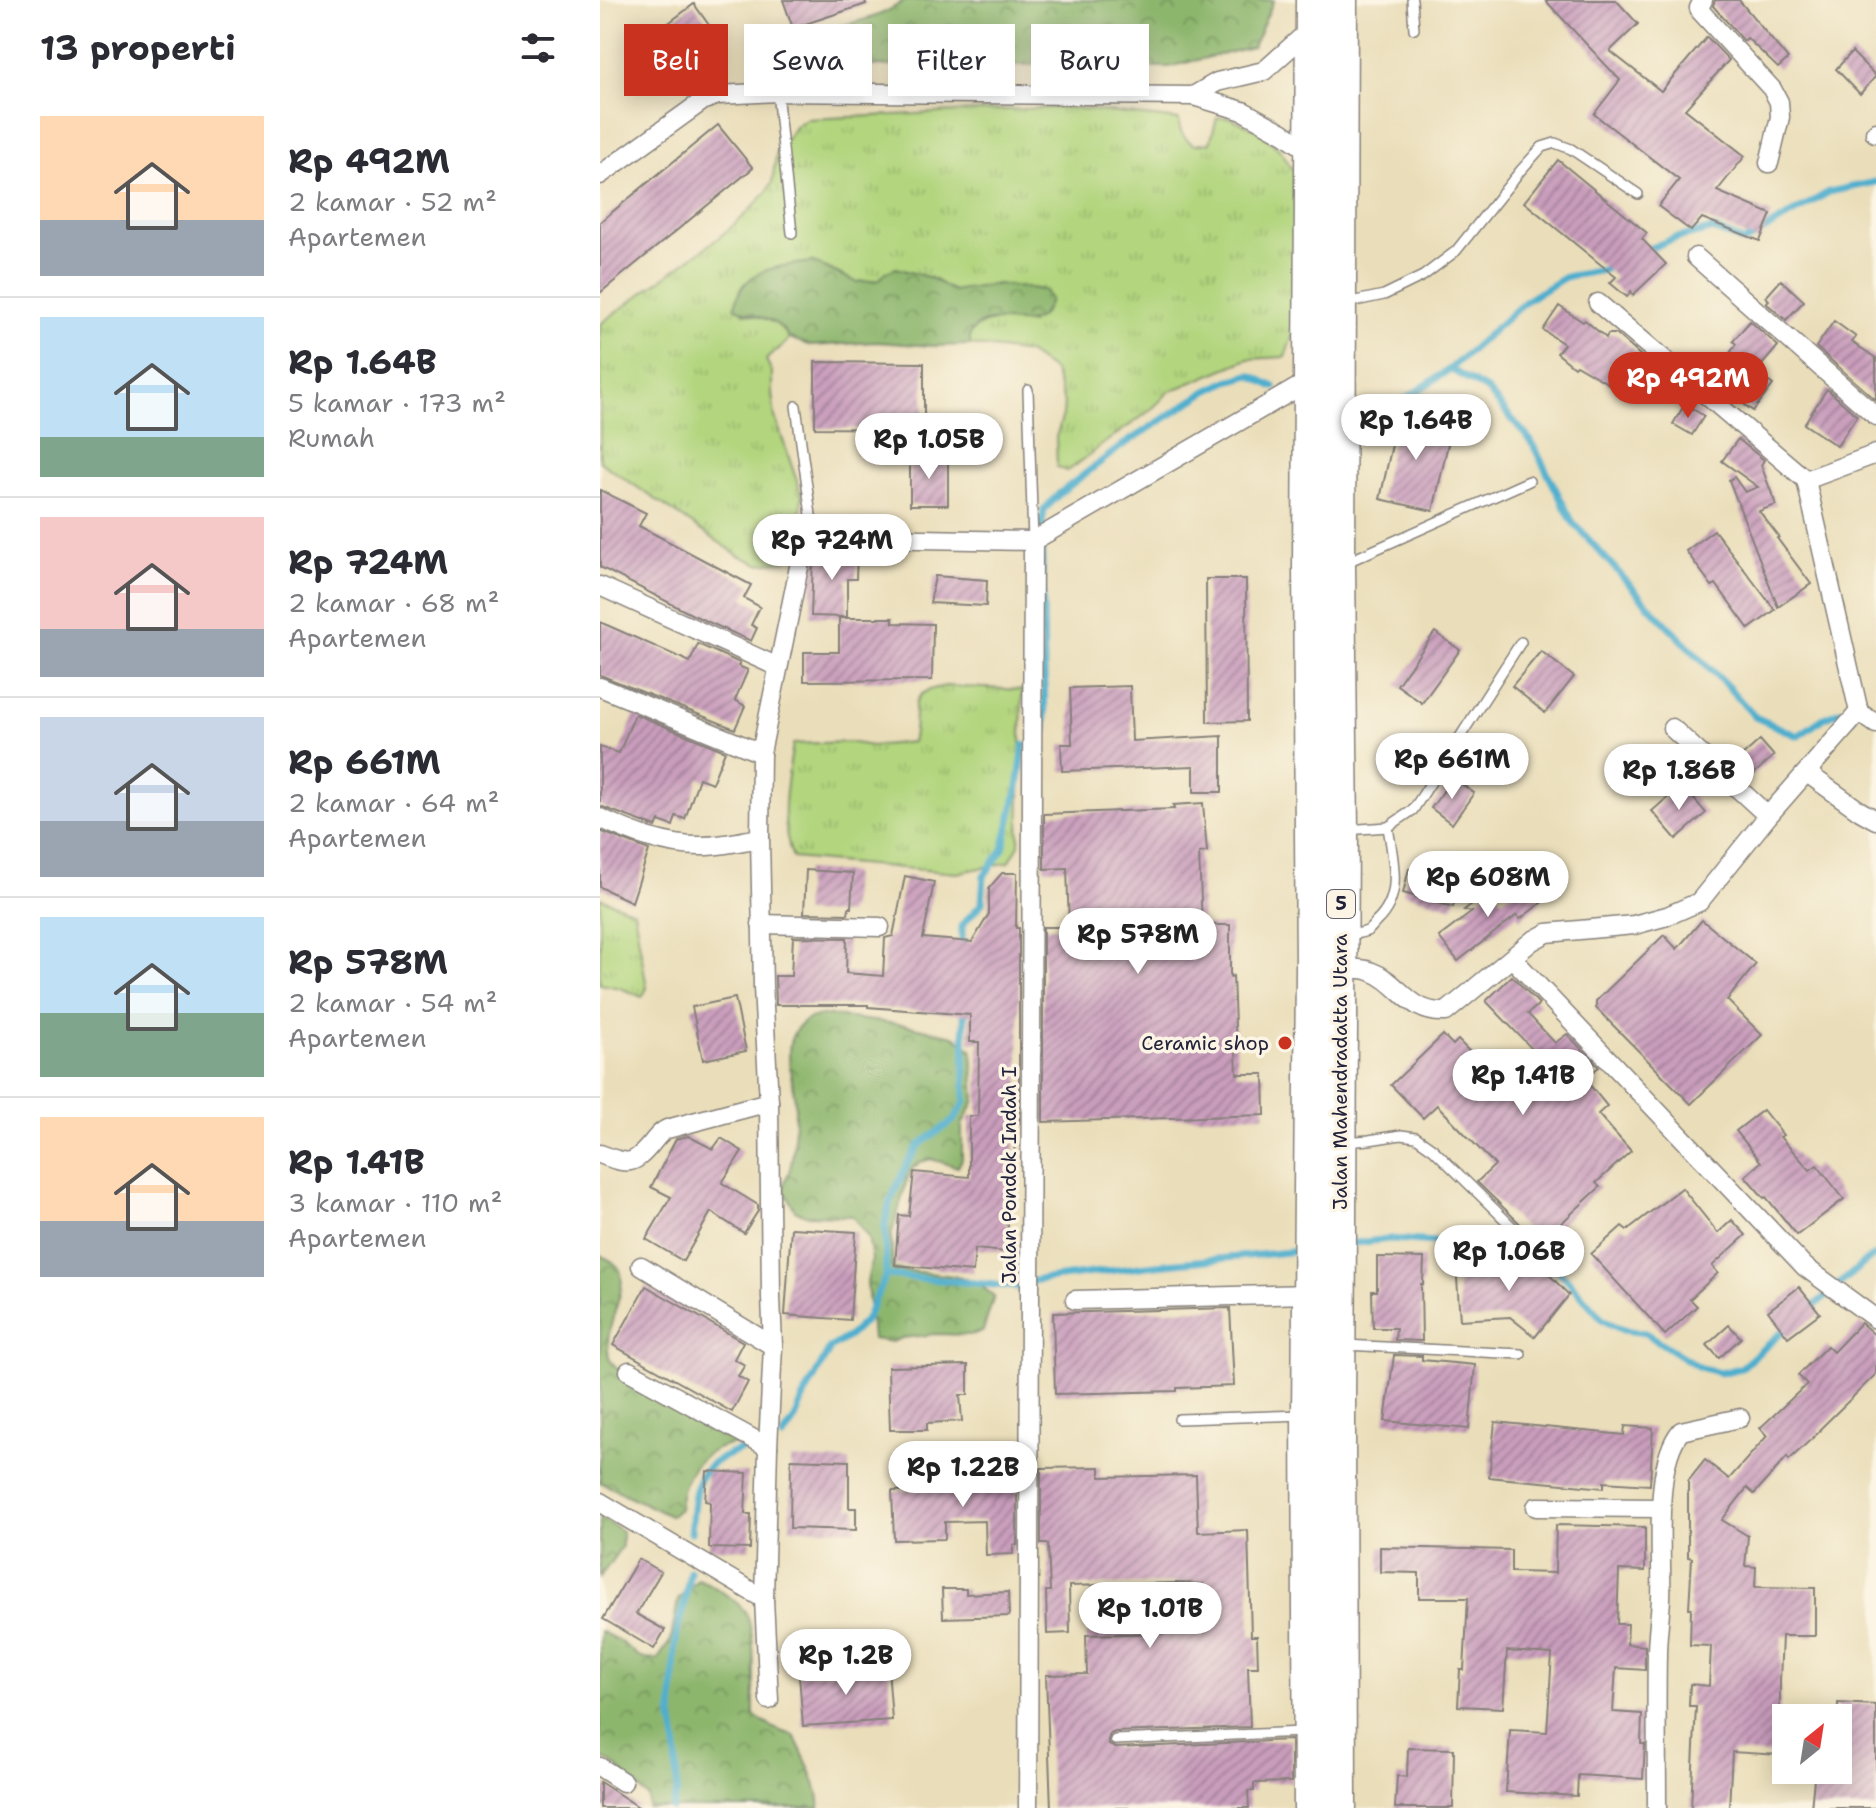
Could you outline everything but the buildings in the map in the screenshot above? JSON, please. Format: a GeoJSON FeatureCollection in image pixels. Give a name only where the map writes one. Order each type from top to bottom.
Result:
{"type":"FeatureCollection","features":[{"type":"Feature","properties":{"kind":"highway","name":"Jalan Mahendradatta Utara"},"geometry":{"type":"LineString","coordinates":[[1311,1808],[1311,1294],[1327,954],[1324,566],[1327,12]]}},
{"type":"Feature","properties":{"kind":"highway","name":"Jalan Mahendradatta Utara"},"geometry":{"type":"LineString","coordinates":[[1326,158],[1339,304],[1326,372]]}},
{"type":"Feature","properties":{"kind":"highway","name":"Jalan Mahendradatta Utara"},"geometry":{"type":"LineString","coordinates":[[1327,954],[1339,1142],[1339,1808]]}},
{"type":"Feature","properties":{"kind":"street"},"geometry":{"type":"LineString","coordinates":[[1703,0],[1699,8],[1701,12],[1772,89],[1779,102],[1780,117],[1769,163]]}},
{"type":"Feature","properties":{"kind":"street"},"geometry":{"type":"LineString","coordinates":[[1193,96],[1217,82],[1264,71],[1327,12]]}},
{"type":"Feature","properties":{"kind":"street"},"geometry":{"type":"LineString","coordinates":[[872,93],[1193,96],[1243,111],[1326,158]]}},
{"type":"Feature","properties":{"kind":"street"},"geometry":{"type":"LineString","coordinates":[[600,175],[704,100],[718,95],[744,94]]}},
{"type":"Feature","properties":{"kind":"street"},"geometry":{"type":"LineString","coordinates":[[1696,257],[1876,416]]}},
{"type":"Feature","properties":{"kind":"street"},"geometry":{"type":"LineString","coordinates":[[1598,303],[1806,480],[1859,712],[1876,724]]}},
{"type":"Feature","properties":{"kind":"street"},"geometry":{"type":"LineString","coordinates":[[769,1700],[764,1599],[773,1346],[769,1102],[761,924],[761,753],[802,552],[814,537],[1033,541],[1326,372]]}},
{"type":"Feature","properties":{"kind":"street"},"geometry":{"type":"LineString","coordinates":[[1806,480],[1876,454]]}},
{"type":"Feature","properties":{"kind":"street","name":"Jalan Pondok Indah I"},"geometry":{"type":"LineString","coordinates":[[1028,1808],[1033,541]]}},
{"type":"Feature","properties":{"kind":"street"},"geometry":{"type":"LineString","coordinates":[[600,586],[778,667]]}},
{"type":"Feature","properties":{"kind":"street"},"geometry":{"type":"LineString","coordinates":[[600,687],[761,753]]}},
{"type":"Feature","properties":{"kind":"street"},"geometry":{"type":"LineString","coordinates":[[1327,954],[1382,977],[1421,1009],[1432,1013],[1446,1012],[1532,941],[1547,933],[1634,925],[1667,916],[1699,902],[1768,816],[1859,712]]}},
{"type":"Feature","properties":{"kind":"street"},"geometry":{"type":"LineString","coordinates":[[1672,728],[1768,816]]}},
{"type":"Feature","properties":{"kind":"street"},"geometry":{"type":"LineString","coordinates":[[1807,773],[1876,820]]}},
{"type":"Feature","properties":{"kind":"street"},"geometry":{"type":"LineString","coordinates":[[600,818],[664,842],[704,847],[760,838]]}},
{"type":"Feature","properties":{"kind":"street"},"geometry":{"type":"LineString","coordinates":[[761,924],[880,927]]}},
{"type":"Feature","properties":{"kind":"street"},"geometry":{"type":"LineString","coordinates":[[1512,958],[1805,1267],[1876,1319]]}},
{"type":"Feature","properties":{"kind":"street"},"geometry":{"type":"LineString","coordinates":[[600,1154],[623,1161],[635,1160],[667,1129],[769,1102]]}},
{"type":"Feature","properties":{"kind":"street"},"geometry":{"type":"LineString","coordinates":[[641,1266],[773,1346]]}},
{"type":"Feature","properties":{"kind":"street"},"geometry":{"type":"LineString","coordinates":[[1075,1300],[1311,1294]]}},
{"type":"Feature","properties":{"kind":"street"},"geometry":{"type":"LineString","coordinates":[[629,1371],[768,1447]]}},
{"type":"Feature","properties":{"kind":"street"},"geometry":{"type":"LineString","coordinates":[[1657,1808],[1660,1508],[1669,1451],[1681,1431],[1740,1418]]}},
{"type":"Feature","properties":{"kind":"street"},"geometry":{"type":"LineString","coordinates":[[600,1502],[764,1599]]}},
{"type":"Feature","properties":{"kind":"street"},"geometry":{"type":"LineString","coordinates":[[1536,1507],[1660,1508]]}},
{"type":"Feature","properties":{"kind":"street"},"geometry":{"type":"LineString","coordinates":[[600,1767],[623,1782]]}},
{"type":"Feature","properties":{"kind":"lane"},"geometry":{"type":"LineString","coordinates":[[1412,0],[1414,29]]}},
{"type":"Feature","properties":{"kind":"lane"},"geometry":{"type":"LineString","coordinates":[[777,96],[792,233]]}},
{"type":"Feature","properties":{"kind":"lane"},"geometry":{"type":"LineString","coordinates":[[1339,304],[1384,295],[1423,276],[1456,251],[1542,147],[1555,143],[1571,149],[1638,194]]}},
{"type":"Feature","properties":{"kind":"lane"},"geometry":{"type":"LineString","coordinates":[[1028,390],[1033,541]]}},
{"type":"Feature","properties":{"kind":"lane"},"geometry":{"type":"LineString","coordinates":[[796,406],[814,537]]}},
{"type":"Feature","properties":{"kind":"lane"},"geometry":{"type":"LineString","coordinates":[[1324,566],[1529,481]]}},
{"type":"Feature","properties":{"kind":"lane"},"geometry":{"type":"LineString","coordinates":[[1326,832],[1388,827],[1413,810],[1521,642]]}},
{"type":"Feature","properties":{"kind":"lane"},"geometry":{"type":"LineString","coordinates":[[1327,954],[1367,931],[1391,905],[1394,865],[1388,827]]}},
{"type":"Feature","properties":{"kind":"lane"},"geometry":{"type":"LineString","coordinates":[[1339,1142],[1401,1135],[1416,1137],[1433,1149],[1544,1258]]}},
{"type":"Feature","properties":{"kind":"lane"},"geometry":{"type":"LineString","coordinates":[[1339,1345],[1521,1354]]}},
{"type":"Feature","properties":{"kind":"lane"},"geometry":{"type":"LineString","coordinates":[[1179,1419],[1309,1414]]}},
{"type":"Feature","properties":{"kind":"lane"},"geometry":{"type":"LineString","coordinates":[[1115,1740],[1311,1731]]}},
{"type":"Feature","properties":{"kind":"green space"},"geometry":{"type":"Polygon","coordinates":[[[904,0],[1274,0],[1253,47],[1168,67],[1149,67],[1149,24],[1031,24],[1031,65],[1015,65],[1015,24],[888,24],[888,66],[872,66],[872,24],[847,24],[892,8],[904,0]]]}},
{"type":"Feature","properties":{"kind":"green space"},"geometry":{"type":"Polygon","coordinates":[[[1066,107],[1179,120],[1183,135],[1194,145],[1210,143],[1217,118],[1228,117],[1256,129],[1281,151],[1295,174],[1298,320],[1285,357],[1248,359],[1168,392],[1145,414],[1067,471],[1057,467],[1056,437],[1064,403],[1054,371],[1028,353],[970,345],[970,334],[983,324],[998,321],[1031,323],[998,284],[953,291],[931,278],[886,272],[880,280],[856,282],[813,262],[744,313],[775,324],[789,338],[766,360],[772,372],[775,417],[802,496],[786,561],[759,564],[738,555],[600,462],[600,324],[743,217],[772,183],[777,150],[797,125],[806,119],[1066,107]]]}},
{"type":"Feature","properties":{"kind":"green space"},"geometry":{"type":"Polygon","coordinates":[[[813,262],[856,282],[879,280],[886,272],[896,268],[931,278],[953,291],[998,284],[1044,290],[1050,299],[1045,311],[1032,321],[985,322],[976,326],[970,334],[970,345],[933,346],[876,342],[811,346],[789,338],[771,321],[735,307],[745,284],[754,276],[776,267],[813,262]]]}},
{"type":"Feature","properties":{"kind":"green space"},"geometry":{"type":"Polygon","coordinates":[[[946,686],[1022,690],[1019,845],[1009,862],[957,873],[793,858],[785,816],[793,744],[849,742],[871,746],[912,742],[918,699],[923,693],[946,686]]]}},
{"type":"Feature","properties":{"kind":"green space"},"geometry":{"type":"Polygon","coordinates":[[[600,898],[634,911],[647,988],[642,997],[600,984],[600,898]]]}},
{"type":"Feature","properties":{"kind":"green space"},"geometry":{"type":"Polygon","coordinates":[[[827,1015],[905,1025],[954,1036],[972,1050],[975,1100],[962,1125],[962,1159],[958,1167],[931,1159],[920,1162],[912,1169],[891,1236],[893,1269],[954,1276],[976,1282],[994,1296],[983,1331],[971,1335],[935,1334],[892,1342],[872,1339],[867,1282],[872,1259],[868,1237],[852,1216],[805,1215],[795,1210],[783,1188],[790,1167],[794,1135],[790,1044],[802,1023],[827,1015]]]}},
{"type":"Feature","properties":{"kind":"green space"},"geometry":{"type":"Polygon","coordinates":[[[600,1255],[616,1265],[622,1279],[609,1337],[608,1348],[613,1364],[630,1380],[662,1400],[740,1433],[741,1444],[716,1450],[697,1463],[685,1484],[679,1509],[670,1516],[600,1482],[600,1255]]]}},
{"type":"Feature","properties":{"kind":"green space"},"geometry":{"type":"Polygon","coordinates":[[[600,1517],[622,1531],[622,1546],[600,1577],[600,1517]]]}},
{"type":"Feature","properties":{"kind":"green space"},"geometry":{"type":"Polygon","coordinates":[[[698,1579],[732,1599],[747,1615],[753,1651],[754,1715],[772,1728],[794,1735],[815,1782],[819,1808],[648,1808],[648,1797],[613,1763],[600,1757],[600,1631],[642,1658],[658,1659],[671,1640],[678,1600],[698,1579]]]}},
{"type":"Feature","properties":{"kind":"waterway"},"geometry":{"type":"LineString","coordinates":[[1643,251],[1673,239],[1714,229],[1744,242],[1829,192],[1876,182]]}},
{"type":"Feature","properties":{"kind":"waterway"},"geometry":{"type":"LineString","coordinates":[[1363,404],[1404,400],[1450,369],[1527,300],[1565,277],[1603,270],[1613,264]]}},
{"type":"Feature","properties":{"kind":"waterway"},"geometry":{"type":"LineString","coordinates":[[1450,369],[1487,390],[1531,441],[1572,521],[1755,717],[1798,736],[1840,711],[1853,718]]}},
{"type":"Feature","properties":{"kind":"waterway"},"geometry":{"type":"LineString","coordinates":[[1041,531],[1044,510],[1060,493],[1123,445],[1207,391],[1250,375],[1274,387]]}},
{"type":"Feature","properties":{"kind":"waterway"},"geometry":{"type":"LineString","coordinates":[[1042,553],[1045,731]]}},
{"type":"Feature","properties":{"kind":"waterway"},"geometry":{"type":"LineString","coordinates":[[962,950],[962,925],[982,903],[984,876],[1003,849],[1018,787],[1024,745]]}},
{"type":"Feature","properties":{"kind":"waterway"},"geometry":{"type":"LineString","coordinates":[[783,1437],[830,1348],[865,1321],[886,1275],[885,1223],[890,1202],[908,1162],[919,1145],[954,1120],[965,1102],[964,1007]]}},
{"type":"Feature","properties":{"kind":"waterway"},"geometry":{"type":"LineString","coordinates":[[1347,1244],[1390,1239],[1519,1245],[1565,1277],[1603,1320],[1623,1330],[1645,1333],[1699,1367],[1720,1373],[1741,1368],[1788,1327]]}},
{"type":"Feature","properties":{"kind":"waterway"},"geometry":{"type":"LineString","coordinates":[[886,1275],[1017,1287],[1037,1280],[1299,1251]]}},
{"type":"Feature","properties":{"kind":"waterway"},"geometry":{"type":"LineString","coordinates":[[1807,1312],[1876,1255]]}},
{"type":"Feature","properties":{"kind":"waterway"},"geometry":{"type":"LineString","coordinates":[[691,1532],[694,1499],[701,1476],[717,1461],[749,1447]]}},
{"type":"Feature","properties":{"kind":"waterway"},"geometry":{"type":"LineString","coordinates":[[672,1808],[677,1792],[676,1741],[672,1718],[675,1649],[690,1571]]}},
{"type":"Feature","properties":{"kind":"place","name":"Ceramic shop"},"geometry":{"type":"Point","coordinates":[1285,1043]}}]}
